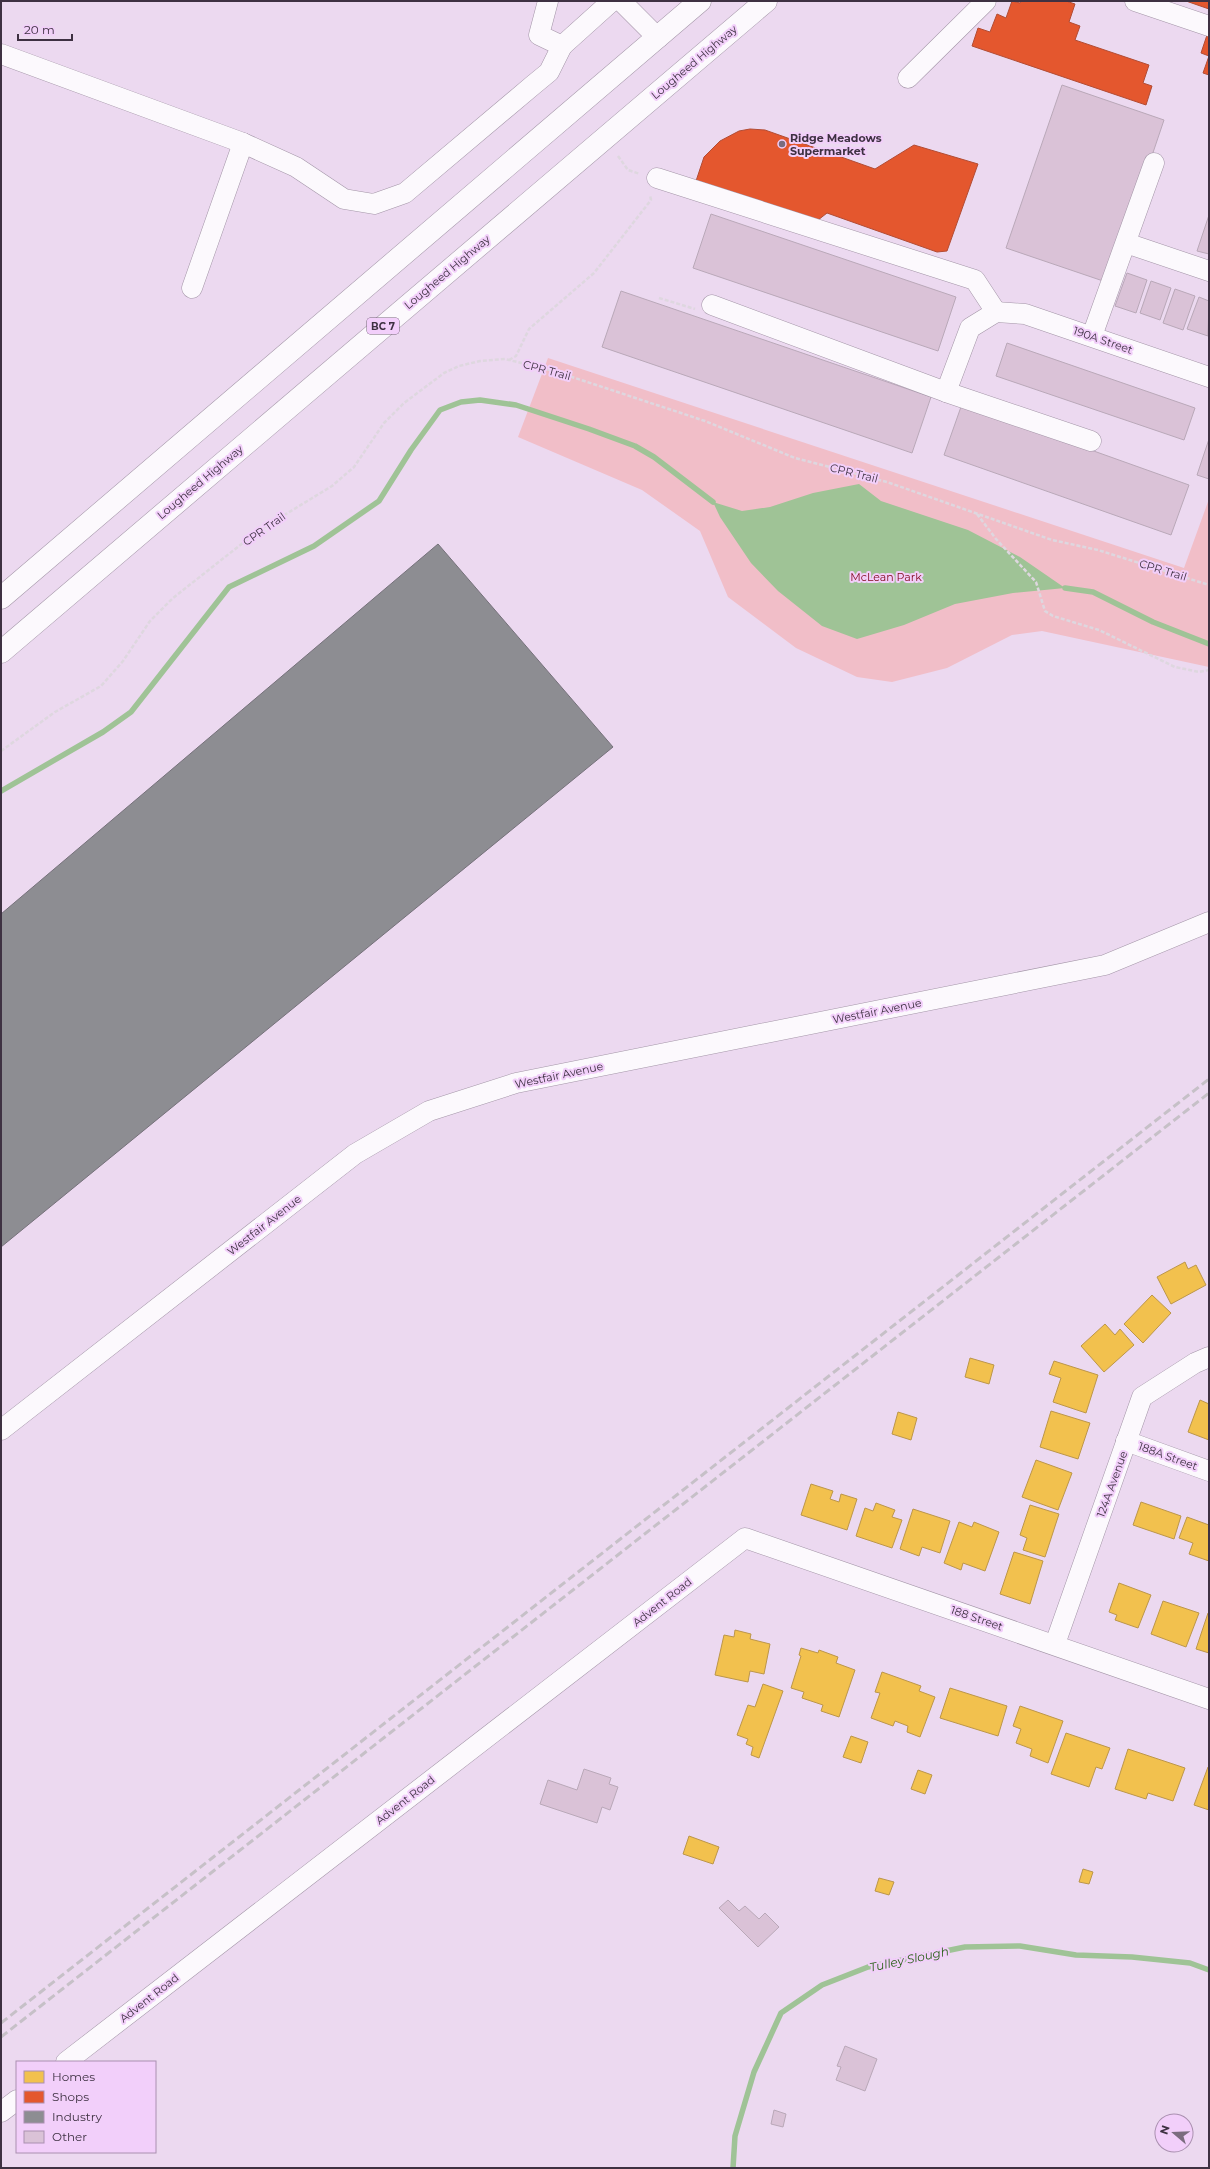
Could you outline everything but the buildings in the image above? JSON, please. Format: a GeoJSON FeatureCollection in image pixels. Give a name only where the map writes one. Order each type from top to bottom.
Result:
{"type":"FeatureCollection","features":[{"type":"Feature","properties":{"kind":"highway"},"geometry":{"type":"LineString","coordinates":[[1,598],[700,1]]}},
{"type":"Feature","properties":{"kind":"highway","name":"Lougheed Highway"},"geometry":{"type":"LineString","coordinates":[[1,652],[766,1]]}},
{"type":"Feature","properties":{"kind":"street"},"geometry":{"type":"LineString","coordinates":[[548,1],[538,36],[562,46]]}},
{"type":"Feature","properties":{"kind":"street"},"geometry":{"type":"LineString","coordinates":[[1,54],[243,143],[296,167],[344,199],[374,204],[405,193],[549,72],[562,46],[612,1]]}},
{"type":"Feature","properties":{"kind":"street"},"geometry":{"type":"LineString","coordinates":[[621,1],[658,38]]}},
{"type":"Feature","properties":{"kind":"street"},"geometry":{"type":"LineString","coordinates":[[908,78],[986,1]]}},
{"type":"Feature","properties":{"kind":"street"},"geometry":{"type":"LineString","coordinates":[[1135,1],[1209,26]]}},
{"type":"Feature","properties":{"kind":"street"},"geometry":{"type":"LineString","coordinates":[[192,288],[243,143]]}},
{"type":"Feature","properties":{"kind":"street"},"geometry":{"type":"LineString","coordinates":[[1092,336],[1154,163]]}},
{"type":"Feature","properties":{"kind":"street"},"geometry":{"type":"LineString","coordinates":[[654,185],[975,280],[996,312],[970,328],[946,392]]}},
{"type":"Feature","properties":{"kind":"street"},"geometry":{"type":"LineString","coordinates":[[1126,243],[1209,271]]}},
{"type":"Feature","properties":{"kind":"street"},"geometry":{"type":"LineString","coordinates":[[712,305],[946,392],[1091,441]]}},
{"type":"Feature","properties":{"kind":"street","name":"190A Street"},"geometry":{"type":"LineString","coordinates":[[996,312],[1025,314],[1209,377]]}},
{"type":"Feature","properties":{"kind":"street","name":"Westfair Avenue"},"geometry":{"type":"LineString","coordinates":[[1,1430],[355,1154],[429,1111],[516,1083],[1105,965],[1209,922]]}},
{"type":"Feature","properties":{"kind":"street","name":"124A Avenue"},"geometry":{"type":"LineString","coordinates":[[1054,1644],[1142,1397],[1195,1363],[1209,1357]]}},
{"type":"Feature","properties":{"kind":"street","name":"188A Street"},"geometry":{"type":"LineString","coordinates":[[1126,1442],[1209,1471]]}},
{"type":"Feature","properties":{"kind":"street","name":"188 Street"},"geometry":{"type":"LineString","coordinates":[[745,1538],[1209,1699]]}},
{"type":"Feature","properties":{"kind":"street","name":"Advent Road"},"geometry":{"type":"LineString","coordinates":[[67,2061],[745,1538]]}},
{"type":"Feature","properties":{"kind":"street"},"geometry":{"type":"LineString","coordinates":[[1,2112],[16,2101]]}},
{"type":"Feature","properties":{"kind":"path"},"geometry":{"type":"LineString","coordinates":[[508,360],[516,356],[529,330],[594,273],[651,200],[654,185],[628,170],[618,156]]}},
{"type":"Feature","properties":{"kind":"path"},"geometry":{"type":"LineString","coordinates":[[659,298],[705,312],[712,305]]}},
{"type":"Feature","properties":{"kind":"path","name":"CPR Trail"},"geometry":{"type":"LineString","coordinates":[[1,751],[55,712],[101,686],[122,661],[150,621],[173,598],[258,531],[332,486],[354,467],[384,423],[424,387],[444,373],[459,366],[480,361],[508,360],[554,371],[705,420],[795,458],[887,482],[1052,540],[1098,550],[1209,585]]}},
{"type":"Feature","properties":{"kind":"path"},"geometry":{"type":"LineString","coordinates":[[977,514],[996,539],[1036,582],[1045,611],[1053,616],[1099,630],[1175,667],[1199,672],[1209,670]]}},
{"type":"Feature","properties":{"kind":"green space","name":"McLean Park"},"geometry":{"type":"Polygon","coordinates":[[[548,358],[1184,568],[1209,499],[1209,667],[1042,631],[1012,635],[947,668],[892,682],[857,677],[796,648],[728,597],[700,531],[642,490],[518,437],[548,358]]]}},
{"type":"Feature","properties":{"kind":"shaded area"},"geometry":{"type":"Polygon","coordinates":[[[859,484],[881,501],[968,530],[1020,557],[1065,588],[1013,593],[955,604],[904,625],[857,639],[822,626],[778,591],[751,563],[720,517],[713,502],[742,511],[770,507],[813,493],[859,484]]]}},
{"type":"Feature","properties":{"kind":"waterway"},"geometry":{"type":"LineString","coordinates":[[1,791],[103,732],[131,712],[229,587],[314,546],[379,501],[411,450],[440,410],[461,402],[480,400],[516,405],[589,429],[635,446],[654,457],[713,502]]}},
{"type":"Feature","properties":{"kind":"waterway"},"geometry":{"type":"LineString","coordinates":[[1065,588],[1093,592],[1153,622],[1209,644]]}},
{"type":"Feature","properties":{"kind":"waterway","name":"Tulley Slough"},"geometry":{"type":"LineString","coordinates":[[733,2168],[735,2136],[754,2072],[781,2013],[822,1985],[868,1967],[965,1947],[1020,1946],[1076,1955],[1132,1957],[1190,1963],[1209,1970]]}},
{"type":"Feature","properties":{"kind":"railway"},"geometry":{"type":"LineString","coordinates":[[1,2023],[1209,1079]]}},
{"type":"Feature","properties":{"kind":"railway"},"geometry":{"type":"LineString","coordinates":[[1,2037],[1209,1093]]}},
{"type":"Feature","properties":{"kind":"place","name":"Ridge Meadows Supermarket"},"geometry":{"type":"Point","coordinates":[782,144]}}]}
